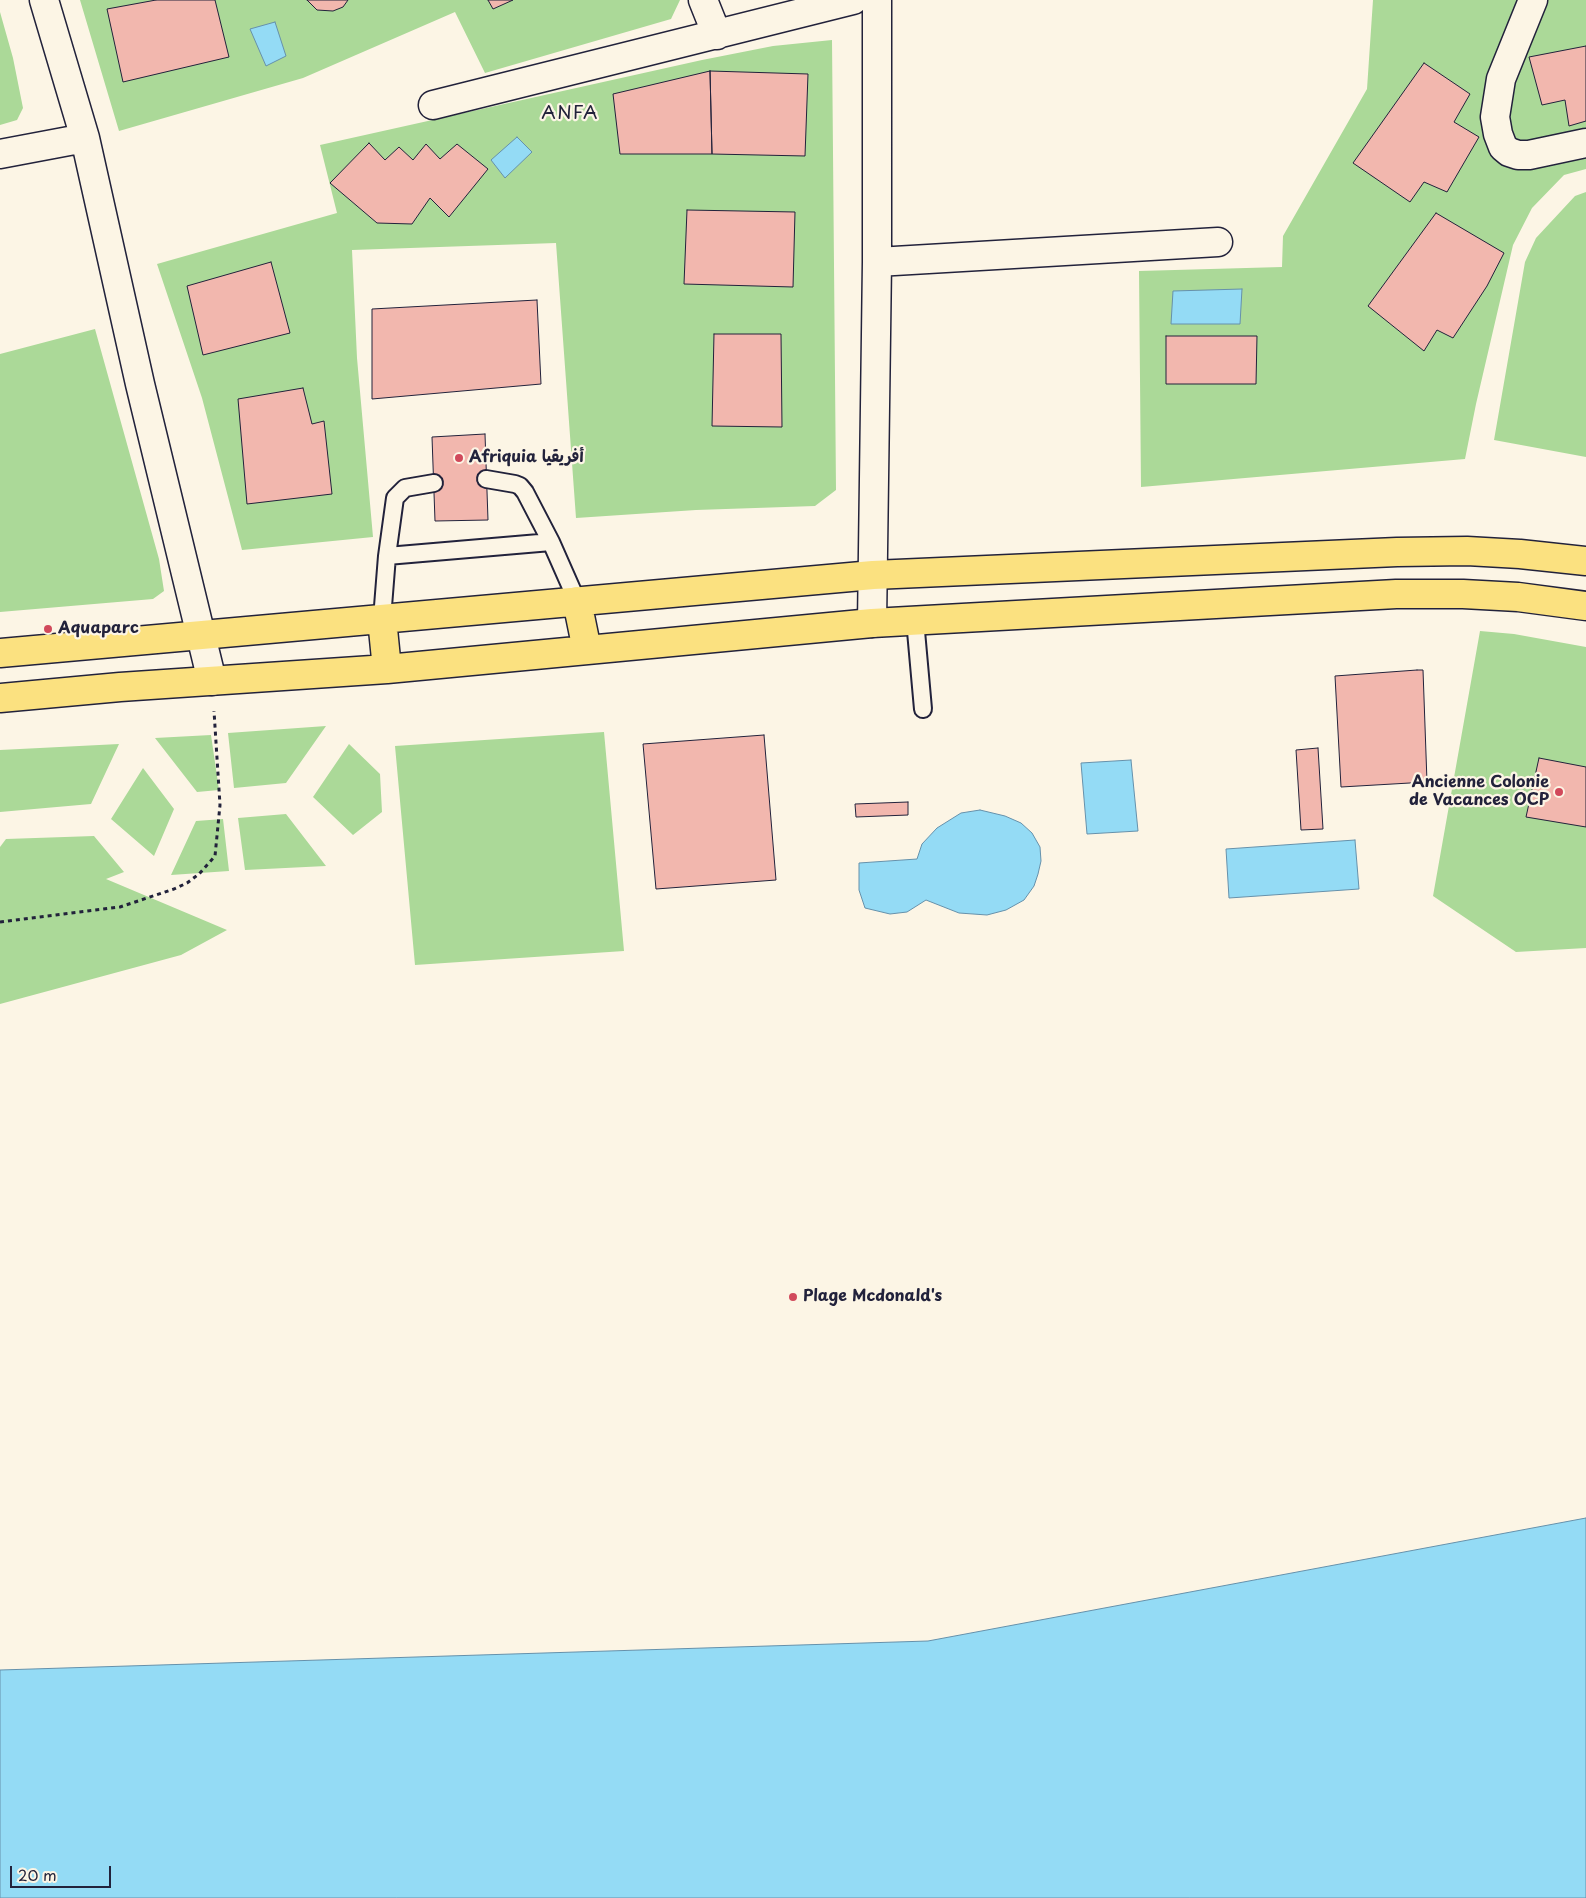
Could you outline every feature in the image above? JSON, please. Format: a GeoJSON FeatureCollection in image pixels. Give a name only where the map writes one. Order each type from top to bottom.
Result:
{"type":"FeatureCollection","features":[{"type":"Feature","properties":{"kind":"highway"},"geometry":{"type":"LineString","coordinates":[[0,653],[873,575],[1397,552],[1467,551],[1586,560]]}},
{"type":"Feature","properties":{"kind":"highway"},"geometry":{"type":"LineString","coordinates":[[0,698],[120,687],[387,669],[915,620],[1396,594],[1509,596],[1586,606]]}},
{"type":"Feature","properties":{"kind":"highway"},"geometry":{"type":"LineString","coordinates":[[577,601],[587,650]]}},
{"type":"Feature","properties":{"kind":"highway"},"geometry":{"type":"LineString","coordinates":[[382,619],[387,669]]}},
{"type":"Feature","properties":{"kind":"street"},"geometry":{"type":"LineString","coordinates":[[44,0],[85,138],[140,384],[212,681]]}},
{"type":"Feature","properties":{"kind":"street"},"geometry":{"type":"LineString","coordinates":[[703,0],[717,35]]}},
{"type":"Feature","properties":{"kind":"street"},"geometry":{"type":"LineString","coordinates":[[433,105],[854,0]]}},
{"type":"Feature","properties":{"kind":"street"},"geometry":{"type":"LineString","coordinates":[[872,623],[877,262],[877,0]]}},
{"type":"Feature","properties":{"kind":"street"},"geometry":{"type":"LineString","coordinates":[[1534,0],[1501,79],[1496,117],[1502,147],[1518,155],[1529,155],[1586,143]]}},
{"type":"Feature","properties":{"kind":"street"},"geometry":{"type":"LineString","coordinates":[[0,154],[85,138]]}},
{"type":"Feature","properties":{"kind":"street"},"geometry":{"type":"LineString","coordinates":[[877,262],[1218,242]]}},
{"type":"Feature","properties":{"kind":"lane"},"geometry":{"type":"LineString","coordinates":[[486,479],[508,482],[520,486],[525,492],[551,542],[577,601]]}},
{"type":"Feature","properties":{"kind":"lane"},"geometry":{"type":"LineString","coordinates":[[382,619],[387,556],[395,498],[406,488],[434,483]]}},
{"type":"Feature","properties":{"kind":"lane"},"geometry":{"type":"LineString","coordinates":[[387,556],[551,542]]}},
{"type":"Feature","properties":{"kind":"lane"},"geometry":{"type":"LineString","coordinates":[[915,620],[923,709]]}},
{"type":"Feature","properties":{"kind":"path"},"geometry":{"type":"LineString","coordinates":[[0,922],[120,907],[180,886],[199,874],[215,856],[220,805],[212,681]]}},
{"type":"Feature","properties":{"kind":"green space"},"geometry":{"type":"Polygon","coordinates":[[[80,0],[680,0],[671,19],[485,73],[455,12],[303,78],[119,131],[80,0]]]}},
{"type":"Feature","properties":{"kind":"green space"},"geometry":{"type":"Polygon","coordinates":[[[1373,0],[1586,0],[1586,169],[1564,175],[1532,208],[1513,245],[1465,459],[1141,487],[1139,271],[1282,267],[1283,236],[1367,89],[1373,0]]]}},
{"type":"Feature","properties":{"kind":"green space"},"geometry":{"type":"Polygon","coordinates":[[[0,12],[13,58],[23,108],[17,120],[0,125],[0,12]]]}},
{"type":"Feature","properties":{"kind":"green space"},"geometry":{"type":"Polygon","coordinates":[[[832,40],[836,490],[815,506],[696,510],[576,518],[556,243],[352,250],[357,358],[373,537],[242,550],[202,398],[157,264],[337,213],[320,145],[702,60],[773,46],[832,40]]]}},
{"type":"Feature","properties":{"kind":"green space"},"geometry":{"type":"Polygon","coordinates":[[[1586,192],[1586,457],[1494,440],[1525,262],[1536,238],[1575,196],[1586,192]]]}},
{"type":"Feature","properties":{"kind":"green space"},"geometry":{"type":"Polygon","coordinates":[[[95,329],[159,559],[164,591],[153,599],[0,612],[0,354],[95,329]]]}},
{"type":"Feature","properties":{"kind":"green space"},"geometry":{"type":"Polygon","coordinates":[[[1480,631],[1514,634],[1586,647],[1586,948],[1516,952],[1433,896],[1480,631]]]}},
{"type":"Feature","properties":{"kind":"green space"},"geometry":{"type":"Polygon","coordinates":[[[326,726],[286,783],[234,788],[228,733],[326,726]]]}},
{"type":"Feature","properties":{"kind":"green space"},"geometry":{"type":"Polygon","coordinates":[[[604,732],[624,951],[415,965],[395,746],[604,732]]]}},
{"type":"Feature","properties":{"kind":"green space"},"geometry":{"type":"Polygon","coordinates":[[[211,735],[219,790],[197,792],[155,738],[211,735]]]}},
{"type":"Feature","properties":{"kind":"green space"},"geometry":{"type":"Polygon","coordinates":[[[119,744],[91,804],[0,812],[0,750],[119,744]]]}},
{"type":"Feature","properties":{"kind":"green space"},"geometry":{"type":"Polygon","coordinates":[[[349,744],[380,774],[382,812],[353,835],[313,797],[349,744]]]}},
{"type":"Feature","properties":{"kind":"green space"},"geometry":{"type":"Polygon","coordinates":[[[143,768],[174,809],[154,856],[111,819],[143,768]]]}},
{"type":"Feature","properties":{"kind":"green space"},"geometry":{"type":"Polygon","coordinates":[[[286,814],[326,866],[245,870],[238,818],[286,814]]]}},
{"type":"Feature","properties":{"kind":"green space"},"geometry":{"type":"Polygon","coordinates":[[[223,819],[229,871],[171,875],[196,821],[223,819]]]}},
{"type":"Feature","properties":{"kind":"green space"},"geometry":{"type":"Polygon","coordinates":[[[94,836],[124,872],[106,879],[227,930],[181,955],[0,1004],[0,847],[6,839],[94,836]]]}},
{"type":"Feature","properties":{"kind":"water"},"geometry":{"type":"Polygon","coordinates":[[[275,22],[286,56],[266,66],[250,29],[275,22]]]}},
{"type":"Feature","properties":{"kind":"water"},"geometry":{"type":"Polygon","coordinates":[[[517,137],[532,152],[505,178],[491,160],[517,137]]]}},
{"type":"Feature","properties":{"kind":"water"},"geometry":{"type":"Polygon","coordinates":[[[1242,289],[1240,324],[1171,324],[1173,291],[1242,289]]]}},
{"type":"Feature","properties":{"kind":"water"},"geometry":{"type":"Polygon","coordinates":[[[1131,760],[1138,831],[1087,834],[1081,763],[1131,760]]]}},
{"type":"Feature","properties":{"kind":"water"},"geometry":{"type":"Polygon","coordinates":[[[980,810],[1005,816],[1021,823],[1032,833],[1040,847],[1041,861],[1038,874],[1034,886],[1024,900],[1006,910],[987,915],[959,913],[926,900],[907,912],[890,914],[865,908],[859,890],[859,863],[917,859],[922,844],[937,828],[961,813],[980,810]]]}},
{"type":"Feature","properties":{"kind":"water"},"geometry":{"type":"Polygon","coordinates":[[[1355,840],[1359,889],[1229,898],[1226,849],[1355,840]]]}},
{"type":"Feature","properties":{"kind":"water"},"geometry":{"type":"Polygon","coordinates":[[[1586,1518],[1586,1898],[0,1898],[0,1670],[928,1641],[1586,1518]]]}},
{"type":"Feature","properties":{"kind":"building"},"geometry":{"type":"Polygon","coordinates":[[[156,0],[215,0],[229,57],[123,82],[107,9],[156,0]]]}},
{"type":"Feature","properties":{"kind":"building"},"geometry":{"type":"Polygon","coordinates":[[[307,0],[348,0],[343,7],[333,11],[317,10],[307,0]]]}},
{"type":"Feature","properties":{"kind":"building"},"geometry":{"type":"Polygon","coordinates":[[[488,0],[513,0],[493,9],[488,0]]]}},
{"type":"Feature","properties":{"kind":"building"},"geometry":{"type":"Polygon","coordinates":[[[1586,46],[1586,121],[1569,126],[1565,100],[1542,105],[1529,57],[1586,46]]]}},
{"type":"Feature","properties":{"kind":"building"},"geometry":{"type":"Polygon","coordinates":[[[1424,63],[1470,94],[1454,122],[1479,137],[1447,192],[1424,182],[1410,202],[1353,163],[1424,63]]]}},
{"type":"Feature","properties":{"kind":"building"},"geometry":{"type":"Polygon","coordinates":[[[710,71],[808,74],[805,156],[712,154],[710,71]]]}},
{"type":"Feature","properties":{"kind":"building"},"geometry":{"type":"Polygon","coordinates":[[[710,71],[712,154],[620,154],[613,94],[710,71]]]}},
{"type":"Feature","properties":{"kind":"building"},"geometry":{"type":"Polygon","coordinates":[[[369,143],[385,160],[399,147],[413,160],[426,144],[440,159],[457,144],[488,169],[449,217],[430,198],[412,224],[377,223],[330,183],[369,143]]]}},
{"type":"Feature","properties":{"kind":"building"},"geometry":{"type":"Polygon","coordinates":[[[687,210],[795,212],[793,287],[684,284],[687,210]]]}},
{"type":"Feature","properties":{"kind":"building"},"geometry":{"type":"Polygon","coordinates":[[[1436,213],[1504,253],[1487,286],[1453,338],[1437,330],[1424,351],[1368,306],[1436,213]]]}},
{"type":"Feature","properties":{"kind":"building"},"geometry":{"type":"Polygon","coordinates":[[[271,262],[290,333],[203,355],[187,286],[271,262]]]}},
{"type":"Feature","properties":{"kind":"building"},"geometry":{"type":"Polygon","coordinates":[[[537,300],[541,384],[372,399],[372,309],[537,300]]]}},
{"type":"Feature","properties":{"kind":"building"},"geometry":{"type":"Polygon","coordinates":[[[714,334],[781,334],[782,427],[712,426],[714,334]]]}},
{"type":"Feature","properties":{"kind":"building"},"geometry":{"type":"Polygon","coordinates":[[[1166,336],[1257,336],[1256,384],[1166,384],[1166,336]]]}},
{"type":"Feature","properties":{"kind":"building"},"geometry":{"type":"Polygon","coordinates":[[[303,388],[312,424],[324,421],[332,494],[247,504],[238,399],[303,388]]]}},
{"type":"Feature","properties":{"kind":"building","name":"Afriquia أفريقيا"},"geometry":{"type":"Polygon","coordinates":[[[485,434],[488,520],[435,521],[432,437],[485,434]]]}},
{"type":"Feature","properties":{"kind":"building"},"geometry":{"type":"Polygon","coordinates":[[[1423,670],[1427,782],[1341,787],[1335,676],[1423,670]]]}},
{"type":"Feature","properties":{"kind":"building"},"geometry":{"type":"Polygon","coordinates":[[[764,735],[776,880],[656,889],[643,744],[764,735]]]}},
{"type":"Feature","properties":{"kind":"building"},"geometry":{"type":"Polygon","coordinates":[[[1318,748],[1323,829],[1301,830],[1296,750],[1318,748]]]}},
{"type":"Feature","properties":{"kind":"building","name":"Ancienne Colonie de Vacances OCP"},"geometry":{"type":"Polygon","coordinates":[[[1539,758],[1586,767],[1586,827],[1526,817],[1539,758]]]}},
{"type":"Feature","properties":{"kind":"building"},"geometry":{"type":"Polygon","coordinates":[[[908,802],[908,815],[856,817],[855,804],[908,802]]]}},
{"type":"Feature","properties":{"kind":"place","name":"Afriquia أفريقيا"},"geometry":{"type":"Point","coordinates":[459,458]}},
{"type":"Feature","properties":{"kind":"place","name":"Aquaparc"},"geometry":{"type":"Point","coordinates":[48,629]}},
{"type":"Feature","properties":{"kind":"place","name":"Ancienne Colonie de Vacances OCP"},"geometry":{"type":"Point","coordinates":[1559,792]}},
{"type":"Feature","properties":{"kind":"place","name":"Plage Mcdonald's"},"geometry":{"type":"Point","coordinates":[793,1297]}},
{"type":"Feature","properties":{"kind":"district","name":"ANFA"},"geometry":{"type":"Point","coordinates":[570,114]}}]}
